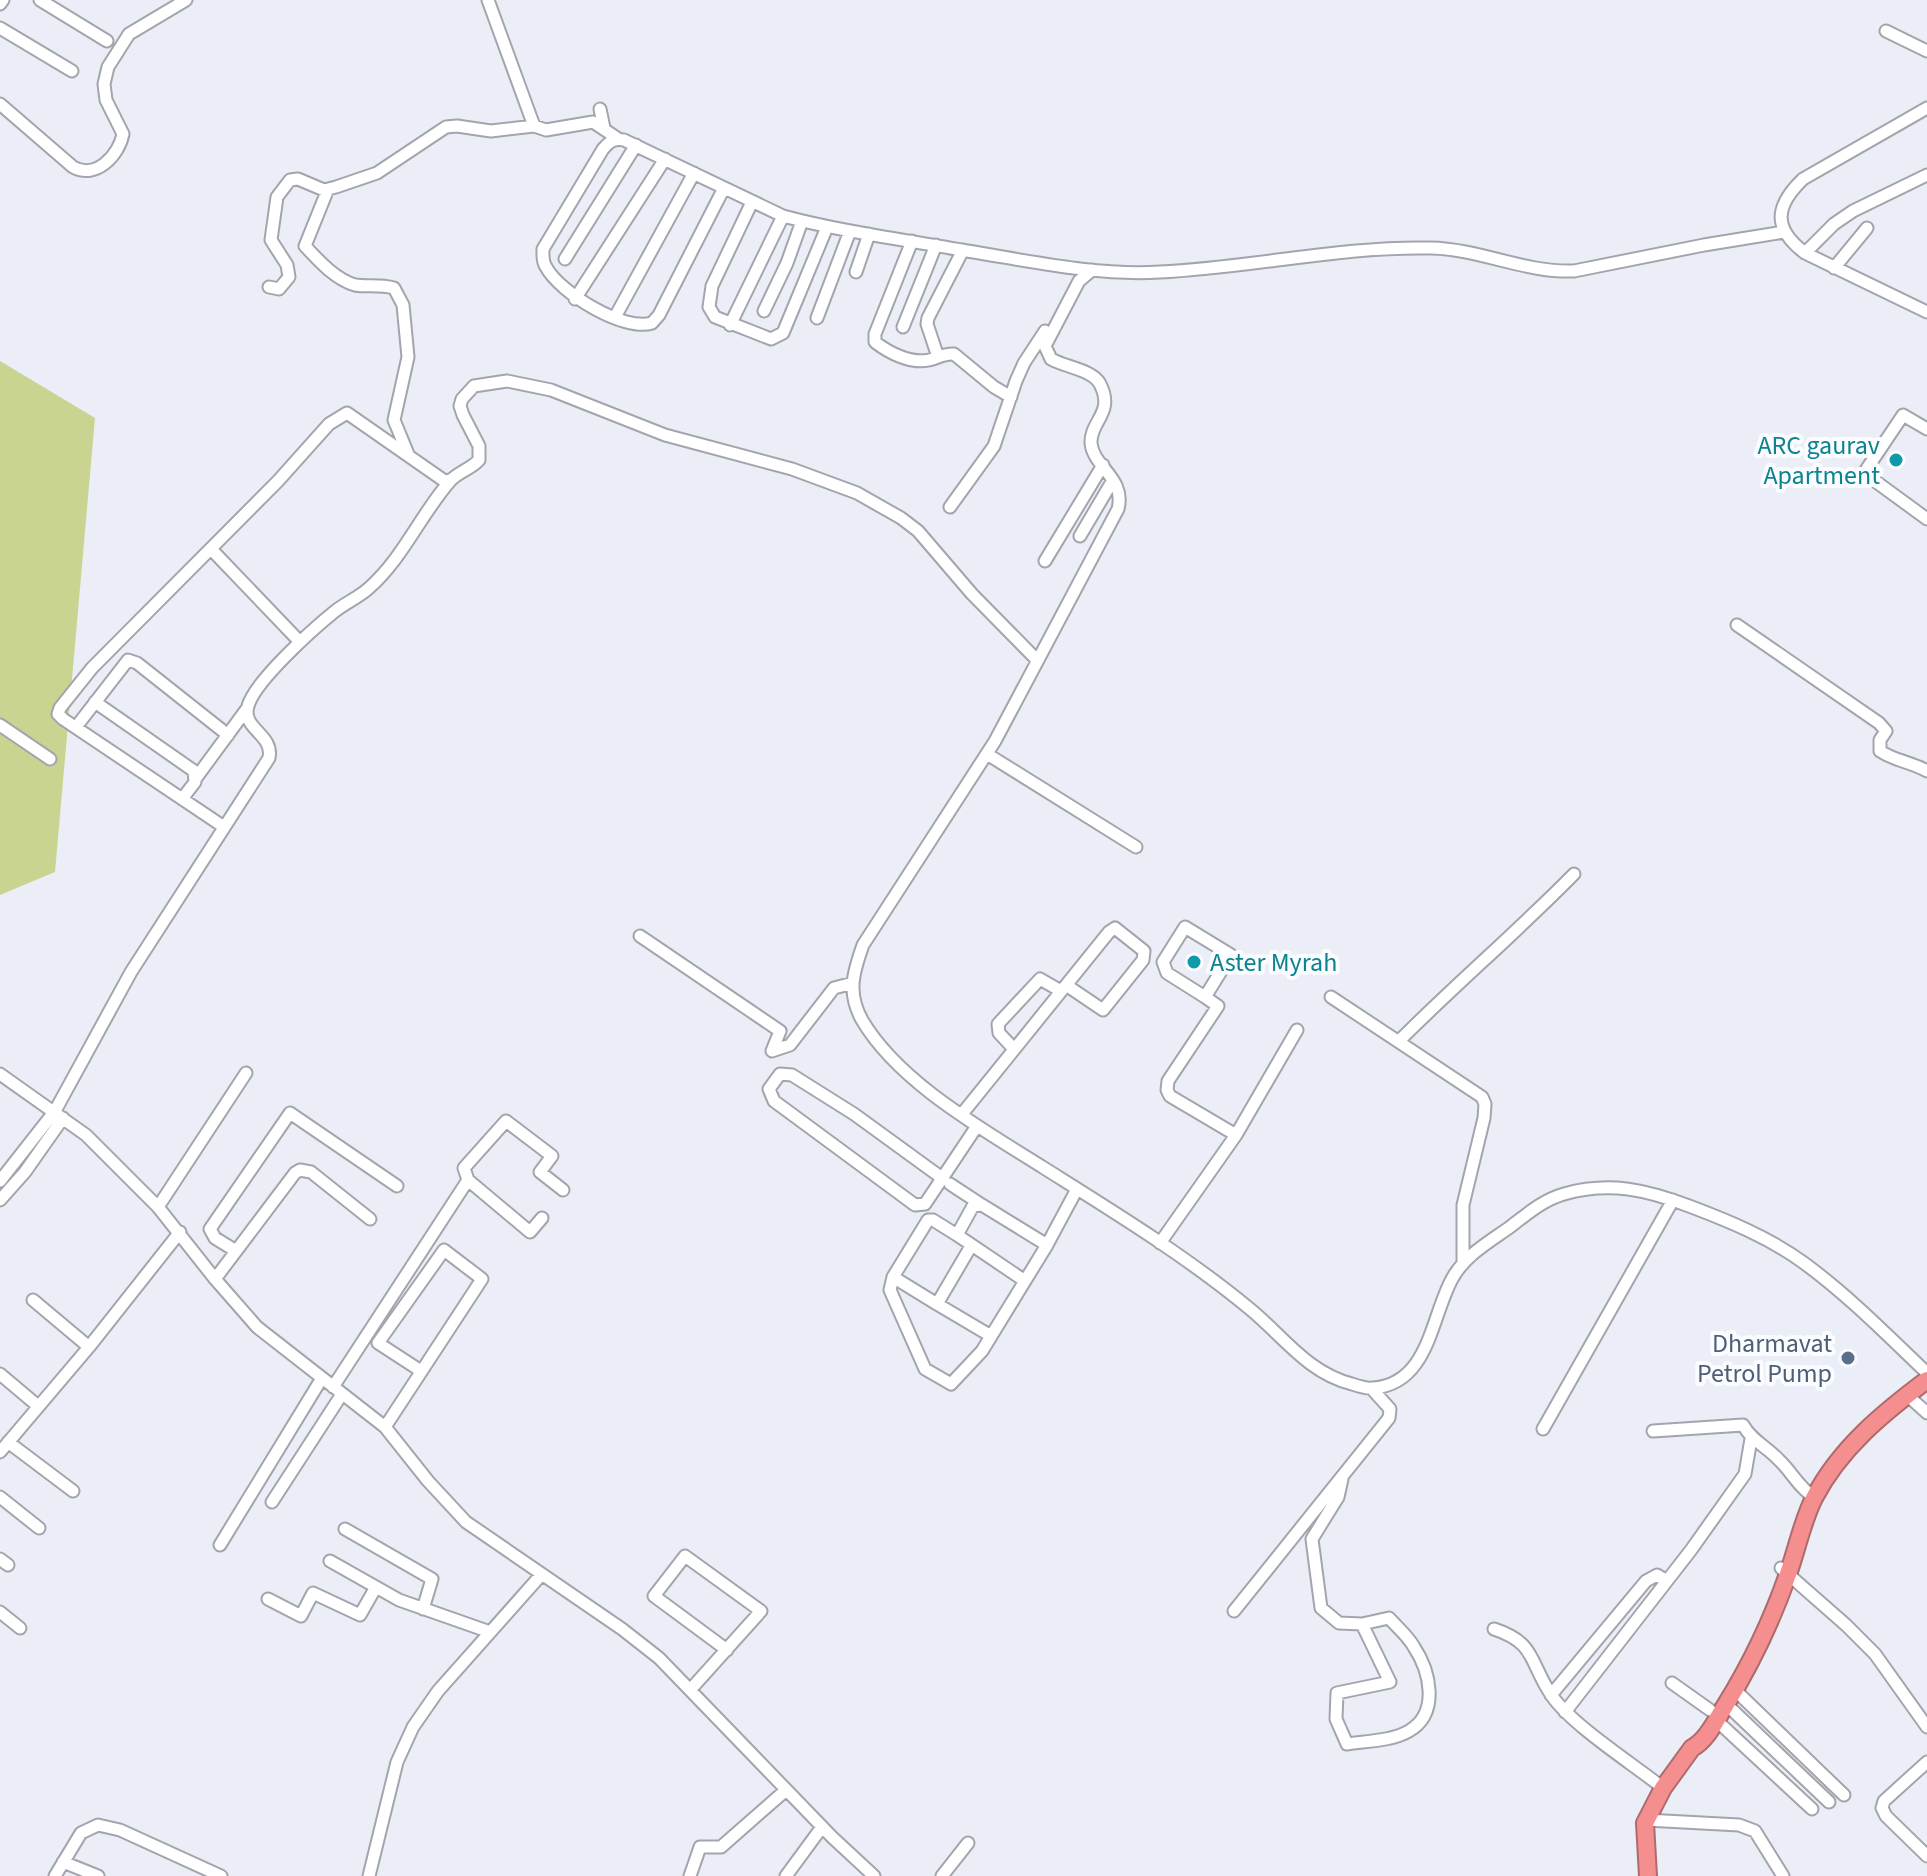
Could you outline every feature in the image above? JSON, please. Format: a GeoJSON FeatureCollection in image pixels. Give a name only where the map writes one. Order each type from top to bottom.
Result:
{"type":"FeatureCollection","features":[{"type":"Feature","properties":{"kind":"highway"},"geometry":{"type":"LineString","coordinates":[[1835,1457],[1927,1374]]}},
{"type":"Feature","properties":{"kind":"highway"},"geometry":{"type":"LineString","coordinates":[[1648,1876],[1645,1833],[1663,1788],[1692,1748],[1699,1745],[1761,1642],[1810,1494],[1835,1457],[1869,1417],[1927,1374]]}},
{"type":"Feature","properties":{"kind":"street"},"geometry":{"type":"LineString","coordinates":[[40,0],[107,41]]}},
{"type":"Feature","properties":{"kind":"street"},"geometry":{"type":"LineString","coordinates":[[0,104],[73,167],[86,171],[105,164],[117,154],[123,134],[106,100],[104,84],[108,67],[129,34],[186,0]]}},
{"type":"Feature","properties":{"kind":"street"},"geometry":{"type":"LineString","coordinates":[[488,0],[534,126]]}},
{"type":"Feature","properties":{"kind":"street"},"geometry":{"type":"LineString","coordinates":[[0,28],[72,71]]}},
{"type":"Feature","properties":{"kind":"street"},"geometry":{"type":"LineString","coordinates":[[1886,31],[1927,51]]}},
{"type":"Feature","properties":{"kind":"street"},"geometry":{"type":"LineString","coordinates":[[1927,108],[1803,179],[1791,191],[1782,208],[1784,232],[1790,242],[1805,253],[1927,312]]}},
{"type":"Feature","properties":{"kind":"street"},"geometry":{"type":"LineString","coordinates":[[600,109],[604,128]]}},
{"type":"Feature","properties":{"kind":"street"},"geometry":{"type":"LineString","coordinates":[[269,287],[279,289],[289,277],[287,265],[271,240],[273,215],[281,189],[290,180],[298,179],[311,186],[328,189],[377,173],[446,127],[491,131],[534,126],[546,130],[589,122],[783,216],[827,227],[963,250],[1123,273],[1162,272],[1351,251],[1434,248],[1468,252],[1554,272],[1574,271],[1784,232]]}},
{"type":"Feature","properties":{"kind":"street"},"geometry":{"type":"LineString","coordinates":[[617,138],[603,149],[543,249],[546,268],[575,299],[636,326],[645,326],[655,320],[724,188]]}},
{"type":"Feature","properties":{"kind":"street"},"geometry":{"type":"LineString","coordinates":[[565,259],[636,145]]}},
{"type":"Feature","properties":{"kind":"street"},"geometry":{"type":"LineString","coordinates":[[575,299],[665,159]]}},
{"type":"Feature","properties":{"kind":"street"},"geometry":{"type":"LineString","coordinates":[[615,317],[694,173]]}},
{"type":"Feature","properties":{"kind":"street"},"geometry":{"type":"LineString","coordinates":[[1805,253],[1834,224],[1853,211],[1927,175]]}},
{"type":"Feature","properties":{"kind":"street"},"geometry":{"type":"LineString","coordinates":[[328,189],[305,246],[342,280],[359,286],[377,284],[394,288],[403,305],[408,357],[394,420],[408,455]]}},
{"type":"Feature","properties":{"kind":"street"},"geometry":{"type":"LineString","coordinates":[[752,202],[712,286],[709,307],[715,317],[730,325],[771,339],[780,337],[827,227]]}},
{"type":"Feature","properties":{"kind":"street"},"geometry":{"type":"LineString","coordinates":[[730,325],[783,216]]}},
{"type":"Feature","properties":{"kind":"street"},"geometry":{"type":"LineString","coordinates":[[764,311],[787,263],[802,221]]}},
{"type":"Feature","properties":{"kind":"street"},"geometry":{"type":"LineString","coordinates":[[1834,268],[1867,228]]}},
{"type":"Feature","properties":{"kind":"street"},"geometry":{"type":"LineString","coordinates":[[817,318],[850,231]]}},
{"type":"Feature","properties":{"kind":"street"},"geometry":{"type":"LineString","coordinates":[[856,272],[869,234]]}},
{"type":"Feature","properties":{"kind":"street"},"geometry":{"type":"LineString","coordinates":[[912,241],[874,339],[885,349],[911,360],[928,361],[947,353],[954,354],[1011,397]]}},
{"type":"Feature","properties":{"kind":"street"},"geometry":{"type":"LineString","coordinates":[[903,327],[936,245]]}},
{"type":"Feature","properties":{"kind":"street"},"geometry":{"type":"LineString","coordinates":[[938,357],[927,324],[928,318],[963,250]]}},
{"type":"Feature","properties":{"kind":"street"},"geometry":{"type":"LineString","coordinates":[[950,507],[994,446],[1024,363],[1087,269]]}},
{"type":"Feature","properties":{"kind":"street"},"geometry":{"type":"LineString","coordinates":[[1048,356],[1046,340],[1087,269]]}},
{"type":"Feature","properties":{"kind":"street"},"geometry":{"type":"LineString","coordinates":[[1033,350],[1091,376],[1101,384],[1105,398],[1103,416],[1094,430],[1091,446],[1120,495],[1118,509],[987,754],[863,945],[854,972],[852,996],[863,1021],[888,1054],[920,1083],[977,1126],[1160,1243],[1253,1312],[1311,1367],[1330,1377],[1372,1389],[1393,1383],[1413,1369],[1434,1328],[1451,1279],[1463,1264],[1541,1203],[1563,1194],[1592,1188],[1627,1187],[1673,1200],[1736,1224],[1802,1262],[1860,1309],[1927,1374]]}},
{"type":"Feature","properties":{"kind":"street"},"geometry":{"type":"LineString","coordinates":[[224,827],[58,714],[63,703],[92,668],[278,481],[329,424],[347,413],[446,482],[476,464],[481,455],[460,406],[467,392],[481,384],[507,381],[551,390],[665,435],[792,469],[857,493],[883,506],[918,531],[972,594],[1036,659]]}},
{"type":"Feature","properties":{"kind":"street"},"geometry":{"type":"LineString","coordinates":[[1927,429],[1903,415],[1864,473],[1927,519]]}},
{"type":"Feature","properties":{"kind":"street"},"geometry":{"type":"LineString","coordinates":[[1045,561],[1103,465]]}},
{"type":"Feature","properties":{"kind":"street"},"geometry":{"type":"LineString","coordinates":[[182,799],[255,693],[300,642],[336,610],[370,588],[393,562],[452,478]]}},
{"type":"Feature","properties":{"kind":"street"},"geometry":{"type":"LineString","coordinates":[[1080,536],[1113,480]]}},
{"type":"Feature","properties":{"kind":"street"},"geometry":{"type":"LineString","coordinates":[[211,549],[300,642]]}},
{"type":"Feature","properties":{"kind":"street"},"geometry":{"type":"LineString","coordinates":[[1737,625],[1879,723],[1886,731],[1880,740],[1880,751],[1895,760],[1912,762],[1927,771]]}},
{"type":"Feature","properties":{"kind":"street"},"geometry":{"type":"LineString","coordinates":[[76,727],[121,666],[133,660],[228,735]]}},
{"type":"Feature","properties":{"kind":"street"},"geometry":{"type":"LineString","coordinates":[[95,702],[189,766],[196,778]]}},
{"type":"Feature","properties":{"kind":"street"},"geometry":{"type":"LineString","coordinates":[[0,1200],[25,1172],[59,1114],[131,972],[270,754],[267,741],[249,722],[246,710]]}},
{"type":"Feature","properties":{"kind":"street"},"geometry":{"type":"LineString","coordinates":[[0,725],[50,759]]}},
{"type":"Feature","properties":{"kind":"street"},"geometry":{"type":"LineString","coordinates":[[987,754],[1136,847]]}},
{"type":"Feature","properties":{"kind":"street"},"geometry":{"type":"LineString","coordinates":[[1399,1041],[1452,987],[1525,924],[1574,874]]}},
{"type":"Feature","properties":{"kind":"street"},"geometry":{"type":"LineString","coordinates":[[1205,997],[1231,955],[1185,927],[1163,962],[1163,967],[1167,973],[1218,1006],[1168,1081],[1167,1090],[1170,1096],[1236,1135]]}},
{"type":"Feature","properties":{"kind":"street"},"geometry":{"type":"LineString","coordinates":[[962,1114],[1013,1048],[1063,988],[1115,928],[1144,951],[1143,960],[1103,1010],[1063,988],[1040,979],[998,1024],[999,1033],[1013,1048]]}},
{"type":"Feature","properties":{"kind":"street"},"geometry":{"type":"LineString","coordinates":[[640,936],[780,1031],[772,1051],[790,1045],[834,988],[853,983]]}},
{"type":"Feature","properties":{"kind":"street"},"geometry":{"type":"LineString","coordinates":[[1331,997],[1476,1091],[1485,1104],[1463,1205],[1463,1264]]}},
{"type":"Feature","properties":{"kind":"street"},"geometry":{"type":"LineString","coordinates":[[1160,1243],[1236,1135],[1297,1030]]}},
{"type":"Feature","properties":{"kind":"street"},"geometry":{"type":"LineString","coordinates":[[158,1207],[246,1073]]}},
{"type":"Feature","properties":{"kind":"street"},"geometry":{"type":"LineString","coordinates":[[0,1074],[86,1135],[158,1207],[257,1327],[385,1427],[456,1513],[645,1647],[691,1689],[822,1827],[874,1876]]}},
{"type":"Feature","properties":{"kind":"street"},"geometry":{"type":"LineString","coordinates":[[977,1126],[946,1181],[920,1206],[910,1203],[774,1101],[769,1089],[780,1074],[792,1075],[854,1114],[946,1181],[1047,1245]]}},
{"type":"Feature","properties":{"kind":"street"},"geometry":{"type":"LineString","coordinates":[[236,1251],[215,1238],[210,1229],[290,1113],[397,1186]]}},
{"type":"Feature","properties":{"kind":"street"},"geometry":{"type":"LineString","coordinates":[[0,1181],[59,1114]]}},
{"type":"Feature","properties":{"kind":"street"},"geometry":{"type":"LineString","coordinates":[[542,1218],[530,1232],[468,1180],[464,1168],[506,1121],[552,1156],[540,1172],[563,1190]]}},
{"type":"Feature","properties":{"kind":"street"},"geometry":{"type":"LineString","coordinates":[[215,1279],[300,1170],[311,1172],[370,1219]]}},
{"type":"Feature","properties":{"kind":"street"},"geometry":{"type":"LineString","coordinates":[[272,1502],[337,1390],[468,1180]]}},
{"type":"Feature","properties":{"kind":"street"},"geometry":{"type":"LineString","coordinates":[[1025,1281],[957,1235],[928,1220],[893,1277],[890,1290],[925,1369],[951,1384],[982,1351],[991,1336],[1025,1281],[1047,1245],[1077,1189]]}},
{"type":"Feature","properties":{"kind":"street"},"geometry":{"type":"LineString","coordinates":[[1543,1429],[1673,1200]]}},
{"type":"Feature","properties":{"kind":"street"},"geometry":{"type":"LineString","coordinates":[[957,1235],[973,1206],[982,1205]]}},
{"type":"Feature","properties":{"kind":"street"},"geometry":{"type":"LineString","coordinates":[[0,1452],[180,1232]]}},
{"type":"Feature","properties":{"kind":"street"},"geometry":{"type":"LineString","coordinates":[[937,1304],[971,1246]]}},
{"type":"Feature","properties":{"kind":"street"},"geometry":{"type":"LineString","coordinates":[[385,1427],[482,1279],[444,1250],[378,1343],[421,1371]]}},
{"type":"Feature","properties":{"kind":"street"},"geometry":{"type":"LineString","coordinates":[[893,1277],[991,1336]]}},
{"type":"Feature","properties":{"kind":"street"},"geometry":{"type":"LineString","coordinates":[[33,1300],[89,1347]]}},
{"type":"Feature","properties":{"kind":"street"},"geometry":{"type":"LineString","coordinates":[[0,1374],[38,1406]]}},
{"type":"Feature","properties":{"kind":"street"},"geometry":{"type":"LineString","coordinates":[[220,1545],[322,1378]]}},
{"type":"Feature","properties":{"kind":"street"},"geometry":{"type":"LineString","coordinates":[[1234,1611],[1391,1413],[1372,1389]]}},
{"type":"Feature","properties":{"kind":"street"},"geometry":{"type":"LineString","coordinates":[[1907,1395],[1927,1413]]}},
{"type":"Feature","properties":{"kind":"street"},"geometry":{"type":"LineString","coordinates":[[1653,1431],[1743,1425],[1751,1439],[1779,1459],[1810,1494]]}},
{"type":"Feature","properties":{"kind":"street"},"geometry":{"type":"LineString","coordinates":[[1565,1712],[1745,1474],[1751,1439]]}},
{"type":"Feature","properties":{"kind":"street"},"geometry":{"type":"LineString","coordinates":[[8,1442],[73,1491]]}},
{"type":"Feature","properties":{"kind":"street"},"geometry":{"type":"LineString","coordinates":[[1343,1474],[1338,1497],[1312,1539],[1321,1608],[1339,1623],[1362,1624],[1389,1618],[1414,1645],[1425,1668],[1431,1694],[1419,1724],[1408,1732],[1347,1744],[1336,1719],[1337,1693],[1390,1682],[1362,1624]]}},
{"type":"Feature","properties":{"kind":"street"},"geometry":{"type":"LineString","coordinates":[[0,1497],[39,1528]]}},
{"type":"Feature","properties":{"kind":"street"},"geometry":{"type":"LineString","coordinates":[[345,1529],[432,1579],[423,1609]]}},
{"type":"Feature","properties":{"kind":"street"},"geometry":{"type":"LineString","coordinates":[[691,1689],[727,1650],[761,1611],[685,1556],[654,1596],[727,1650]]}},
{"type":"Feature","properties":{"kind":"street"},"geometry":{"type":"LineString","coordinates":[[330,1561],[423,1609],[490,1632]]}},
{"type":"Feature","properties":{"kind":"street"},"geometry":{"type":"LineString","coordinates":[[1785,1570],[1875,1654],[1927,1727]]}},
{"type":"Feature","properties":{"kind":"street"},"geometry":{"type":"LineString","coordinates":[[369,1876],[397,1762],[408,1736],[430,1701],[541,1575]]}},
{"type":"Feature","properties":{"kind":"street"},"geometry":{"type":"LineString","coordinates":[[1551,1695],[1646,1581],[1657,1575],[1667,1581]]}},
{"type":"Feature","properties":{"kind":"street"},"geometry":{"type":"LineString","coordinates":[[268,1599],[301,1616],[313,1593],[360,1615],[376,1587]]}},
{"type":"Feature","properties":{"kind":"street"},"geometry":{"type":"LineString","coordinates":[[0,1612],[20,1628]]}},
{"type":"Feature","properties":{"kind":"street"},"geometry":{"type":"LineString","coordinates":[[1494,1629],[1522,1642],[1551,1695],[1565,1712],[1663,1788]]}},
{"type":"Feature","properties":{"kind":"street"},"geometry":{"type":"LineString","coordinates":[[1672,1683],[1723,1702],[1844,1795]]}},
{"type":"Feature","properties":{"kind":"street"},"geometry":{"type":"LineString","coordinates":[[1723,1702],[1829,1802]]}},
{"type":"Feature","properties":{"kind":"street"},"geometry":{"type":"LineString","coordinates":[[1723,1702],[1812,1809]]}},
{"type":"Feature","properties":{"kind":"street"},"geometry":{"type":"LineString","coordinates":[[1927,1762],[1884,1801],[1882,1808],[1886,1816],[1927,1856]]}},
{"type":"Feature","properties":{"kind":"street"},"geometry":{"type":"LineString","coordinates":[[690,1876],[700,1847],[721,1847],[786,1790]]}},
{"type":"Feature","properties":{"kind":"street"},"geometry":{"type":"LineString","coordinates":[[55,1876],[86,1828],[108,1825],[221,1876]]}},
{"type":"Feature","properties":{"kind":"street"},"geometry":{"type":"LineString","coordinates":[[1645,1833],[1739,1825],[1755,1831],[1783,1876]]}},
{"type":"Feature","properties":{"kind":"street"},"geometry":{"type":"LineString","coordinates":[[786,1876],[822,1827]]}},
{"type":"Feature","properties":{"kind":"street"},"geometry":{"type":"LineString","coordinates":[[942,1876],[968,1843]]}},
{"type":"Feature","properties":{"kind":"street"},"geometry":{"type":"LineString","coordinates":[[63,1862],[98,1876]]}},
{"type":"Feature","properties":{"kind":"green space"},"geometry":{"type":"Polygon","coordinates":[[[0,361],[95,418],[55,872],[0,895],[0,361]]]}},
{"type":"Feature","properties":{"kind":"place","name":"ARC gaurav Apartment"},"geometry":{"type":"Point","coordinates":[1896,460]}},
{"type":"Feature","properties":{"kind":"place","name":"Aster Myrah"},"geometry":{"type":"Point","coordinates":[1194,962]}},
{"type":"Feature","properties":{"kind":"place","name":"Dharmavat Petrol Pump"},"geometry":{"type":"Point","coordinates":[1848,1358]}}]}
